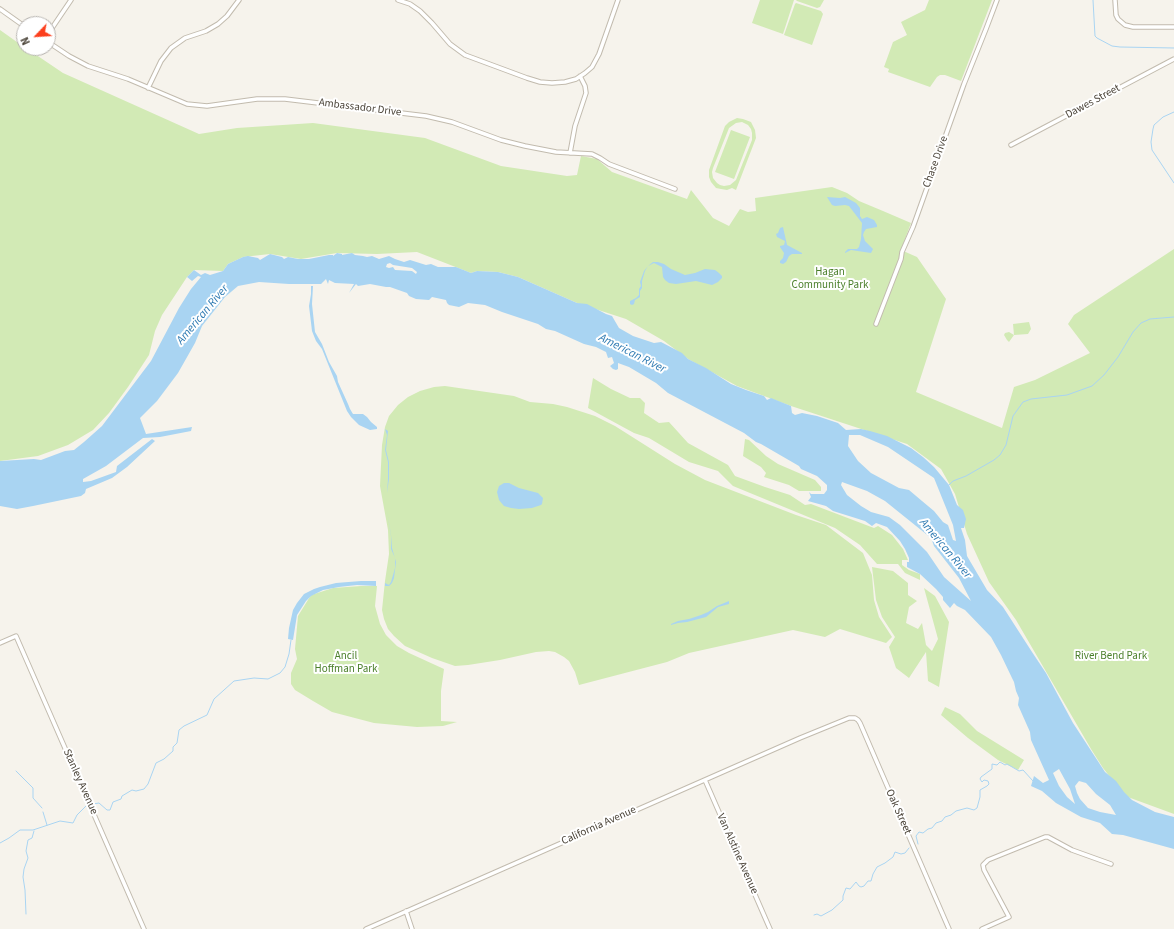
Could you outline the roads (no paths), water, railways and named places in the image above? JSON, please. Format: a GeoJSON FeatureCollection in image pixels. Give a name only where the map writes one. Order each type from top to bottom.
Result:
{"type":"FeatureCollection","features":[{"type":"Feature","properties":{"kind":"street"},"geometry":{"type":"LineString","coordinates":[[56,22],[71,0]]}},
{"type":"Feature","properties":{"kind":"street"},"geometry":{"type":"LineString","coordinates":[[148,88],[161,61],[171,48],[185,38],[206,31],[218,24],[227,16],[239,0]]}},
{"type":"Feature","properties":{"kind":"street"},"geometry":{"type":"LineString","coordinates":[[398,0],[410,4],[420,11],[450,44],[470,57],[540,82],[560,83],[580,76],[588,70],[597,59],[618,0]]}},
{"type":"Feature","properties":{"kind":"street","name":"Chase Drive"},"geometry":{"type":"LineString","coordinates":[[876,324],[902,252],[913,227],[964,84],[997,0]]}},
{"type":"Feature","properties":{"kind":"street"},"geometry":{"type":"LineString","coordinates":[[1115,0],[1114,8],[1116,15],[1125,25],[1133,27],[1174,27]]}},
{"type":"Feature","properties":{"kind":"street"},"geometry":{"type":"LineString","coordinates":[[0,9],[16,20]]}},
{"type":"Feature","properties":{"kind":"street","name":"Ambassador Drive"},"geometry":{"type":"LineString","coordinates":[[56,47],[88,66],[128,79],[182,102],[198,106],[213,106],[266,98],[426,116],[452,122],[510,142],[539,149],[592,154],[609,164],[675,189]]}},
{"type":"Feature","properties":{"kind":"street","name":"Dawes Street"},"geometry":{"type":"LineString","coordinates":[[1011,145],[1174,59]]}},
{"type":"Feature","properties":{"kind":"street"},"geometry":{"type":"LineString","coordinates":[[570,153],[573,134],[586,94],[585,86],[580,76]]}},
{"type":"Feature","properties":{"kind":"street","name":"Stanley Avenue"},"geometry":{"type":"LineString","coordinates":[[0,642],[16,636],[144,929]]}},
{"type":"Feature","properties":{"kind":"street","name":"Oak Street"},"geometry":{"type":"LineString","coordinates":[[833,724],[849,718],[854,718],[860,723],[949,929]]}},
{"type":"Feature","properties":{"kind":"street","name":"California Avenue"},"geometry":{"type":"LineString","coordinates":[[366,929],[833,724]]}},
{"type":"Feature","properties":{"kind":"street","name":"Van Alstine Avenue"},"geometry":{"type":"LineString","coordinates":[[705,780],[770,929]]}},
{"type":"Feature","properties":{"kind":"street"},"geometry":{"type":"LineString","coordinates":[[982,929],[1009,917],[984,872],[984,864],[992,858],[1048,836],[1072,850],[1111,864]]}},
{"type":"Feature","properties":{"kind":"street"},"geometry":{"type":"LineString","coordinates":[[406,911],[412,929]]}},
{"type":"Feature","properties":{"kind":"water"},"geometry":{"type":"Polygon","coordinates":[[[827,197],[845,197],[856,203],[860,208],[860,216],[862,219],[867,217],[874,220],[877,227],[866,229],[863,235],[865,241],[873,249],[871,253],[851,250],[845,253],[848,249],[857,249],[859,247],[862,223],[849,206],[832,205],[827,197]]]}},
{"type":"Feature","properties":{"kind":"water"},"geometry":{"type":"Polygon","coordinates":[[[783,227],[787,245],[802,254],[792,254],[783,264],[780,263],[780,261],[783,258],[784,253],[780,246],[784,245],[785,241],[777,237],[776,234],[780,228],[783,227]]]}},
{"type":"Feature","properties":{"kind":"water","name":"American River"},"geometry":{"type":"Polygon","coordinates":[[[337,253],[342,255],[352,253],[367,257],[372,256],[379,259],[389,256],[404,262],[410,260],[426,265],[431,264],[438,267],[456,267],[471,273],[477,271],[498,272],[518,277],[577,303],[587,304],[612,316],[619,328],[633,336],[654,343],[661,342],[682,353],[688,359],[706,368],[731,384],[764,396],[767,400],[771,398],[791,406],[792,413],[795,415],[802,413],[817,416],[838,423],[846,430],[861,429],[870,431],[887,436],[911,448],[934,467],[949,485],[957,505],[963,510],[966,519],[964,528],[961,528],[965,540],[967,556],[987,590],[1003,607],[1046,673],[1073,723],[1105,772],[1116,781],[1132,800],[1155,812],[1174,817],[1174,849],[1123,835],[1112,834],[1100,823],[1081,817],[1056,803],[1042,791],[1031,786],[1034,776],[1043,783],[1049,780],[1031,740],[1030,732],[1018,705],[1019,698],[1014,682],[991,637],[965,610],[954,603],[950,608],[936,589],[920,574],[907,567],[909,558],[905,549],[887,527],[876,523],[872,526],[865,521],[833,511],[826,506],[808,501],[811,497],[809,492],[811,494],[824,494],[827,490],[827,485],[817,476],[801,469],[799,466],[756,442],[744,433],[668,393],[656,383],[629,367],[618,363],[618,369],[613,369],[610,366],[614,363],[612,357],[608,358],[606,352],[555,331],[546,329],[538,324],[485,305],[468,303],[459,307],[449,305],[446,300],[432,297],[429,300],[416,299],[409,296],[407,293],[390,287],[370,284],[358,286],[356,284],[349,293],[354,284],[335,283],[329,280],[328,284],[326,279],[321,284],[259,282],[238,286],[225,297],[202,326],[195,343],[178,373],[157,401],[140,418],[146,434],[192,427],[191,431],[160,437],[143,438],[106,466],[83,479],[83,482],[91,481],[116,472],[117,466],[152,439],[155,441],[127,467],[112,478],[86,489],[85,493],[81,496],[17,509],[0,506],[0,461],[41,460],[65,451],[74,450],[102,426],[151,361],[179,308],[191,289],[201,277],[198,276],[192,281],[187,277],[194,270],[201,275],[205,273],[210,275],[223,271],[228,264],[248,256],[258,258],[260,260],[270,254],[282,257],[284,259],[288,257],[309,259],[329,255],[333,256],[337,253]],[[390,263],[387,264],[386,267],[393,267],[395,270],[412,271],[416,274],[417,272],[412,268],[393,265],[390,263]],[[849,435],[848,446],[858,461],[871,473],[899,488],[909,490],[934,511],[943,522],[948,525],[953,540],[956,541],[953,525],[934,478],[888,447],[860,435],[849,435]],[[842,482],[841,485],[847,495],[861,506],[871,512],[889,517],[900,525],[927,552],[944,577],[971,601],[959,578],[934,546],[931,538],[885,501],[867,491],[842,482]],[[1059,769],[1053,773],[1059,786],[1067,797],[1075,804],[1070,789],[1059,769]],[[1079,781],[1075,786],[1077,793],[1088,808],[1116,815],[1110,805],[1096,794],[1086,783],[1079,781]]]}},
{"type":"Feature","properties":{"kind":"water"},"geometry":{"type":"Polygon","coordinates":[[[653,262],[658,262],[685,275],[705,269],[715,270],[722,276],[722,278],[712,285],[696,281],[676,284],[669,283],[663,277],[662,267],[654,263],[648,266],[653,262]]]}},
{"type":"Feature","properties":{"kind":"water"},"geometry":{"type":"Polygon","coordinates":[[[648,266],[642,281],[640,297],[635,300],[634,304],[632,305],[630,304],[630,301],[639,295],[639,289],[641,286],[640,282],[644,271],[648,266]]]}},
{"type":"Feature","properties":{"kind":"water"},"geometry":{"type":"Polygon","coordinates":[[[311,286],[313,286],[312,304],[315,332],[337,376],[338,382],[350,409],[353,414],[363,414],[377,427],[377,429],[370,430],[359,425],[347,411],[322,349],[316,341],[312,331],[309,306],[311,286]]]}},
{"type":"Feature","properties":{"kind":"water"},"geometry":{"type":"Polygon","coordinates":[[[385,429],[388,431],[386,450],[389,462],[387,493],[388,462],[385,450],[387,435],[385,429]]]}},
{"type":"Feature","properties":{"kind":"water"},"geometry":{"type":"Polygon","coordinates":[[[504,483],[509,483],[519,488],[538,493],[543,498],[542,504],[532,508],[519,509],[504,506],[499,500],[497,492],[499,486],[504,483]]]}},
{"type":"Feature","properties":{"kind":"water"},"geometry":{"type":"Polygon","coordinates":[[[387,510],[391,535],[392,548],[395,557],[391,549],[391,536],[387,510]]]}},
{"type":"Feature","properties":{"kind":"water"},"geometry":{"type":"Polygon","coordinates":[[[395,558],[396,562],[394,578],[389,586],[385,586],[385,583],[389,585],[391,582],[395,568],[395,558]]]}},
{"type":"Feature","properties":{"kind":"water"},"geometry":{"type":"Polygon","coordinates":[[[376,581],[376,586],[357,585],[339,587],[323,590],[311,596],[297,615],[293,640],[288,639],[293,610],[304,594],[314,589],[336,583],[376,581]]]}},
{"type":"Feature","properties":{"kind":"water"},"geometry":{"type":"Polygon","coordinates":[[[729,601],[729,604],[718,607],[706,617],[671,625],[678,621],[701,615],[729,601]]]}},
{"type":"Feature","properties":{"kind":"waterway"},"geometry":{"type":"LineString","coordinates":[[1093,0],[1095,36],[1097,38],[1112,46],[1174,48]]}},
{"type":"Feature","properties":{"kind":"waterway"},"geometry":{"type":"LineString","coordinates":[[1174,112],[1163,117],[1154,125],[1151,142],[1152,150],[1174,183]]}},
{"type":"Feature","properties":{"kind":"waterway"},"geometry":{"type":"LineString","coordinates":[[949,485],[953,481],[966,476],[1000,455],[1006,445],[1013,416],[1023,402],[1031,399],[1067,395],[1092,386],[1104,375],[1118,357],[1133,332],[1141,323],[1150,319],[1174,317]]}},
{"type":"Feature","properties":{"kind":"waterway"},"geometry":{"type":"LineString","coordinates":[[93,804],[99,803],[107,810],[110,810],[113,802],[121,799],[122,796],[132,790],[136,791],[144,789],[148,784],[156,763],[164,759],[173,751],[173,747],[177,743],[179,730],[207,715],[214,699],[234,681],[254,678],[268,679],[280,673],[285,667],[291,640]]}},
{"type":"Feature","properties":{"kind":"waterway"},"geometry":{"type":"LineString","coordinates":[[918,844],[916,836],[919,832],[923,833],[932,828],[936,823],[942,821],[945,817],[956,811],[967,808],[974,810],[977,808],[980,790],[989,784],[988,781],[984,780],[982,782],[980,779],[992,769],[992,764],[997,765],[1000,762],[1019,771],[1023,770],[1033,781]]}},
{"type":"Feature","properties":{"kind":"waterway"},"geometry":{"type":"LineString","coordinates":[[16,771],[33,788],[33,798],[42,808]]}},
{"type":"Feature","properties":{"kind":"waterway"},"geometry":{"type":"LineString","coordinates":[[0,843],[20,830],[33,830],[60,821],[73,823],[77,815],[86,806]]}},
{"type":"Feature","properties":{"kind":"waterway"},"geometry":{"type":"LineString","coordinates":[[43,812],[47,825]]}},
{"type":"Feature","properties":{"kind":"waterway"},"geometry":{"type":"LineString","coordinates":[[26,914],[23,877],[28,858],[26,851],[28,840],[32,838],[34,831]]}},
{"type":"Feature","properties":{"kind":"waterway"},"geometry":{"type":"LineString","coordinates":[[814,915],[817,914],[821,916],[832,910],[843,900],[846,888],[850,889],[856,882],[859,886],[864,886],[868,881],[871,881],[877,867],[893,857],[895,852],[901,854],[905,853],[909,848]]}},
{"type":"Feature","properties":{"kind":"park label","name":"Hagan Community Park"},"geometry":{"type":"Point","coordinates":[830,279]}},
{"type":"Feature","properties":{"kind":"park label","name":"River Bend Park"},"geometry":{"type":"Point","coordinates":[1111,657]}},
{"type":"Feature","properties":{"kind":"park label","name":"Ancil Hoffman Park"},"geometry":{"type":"Point","coordinates":[346,663]}}]}
